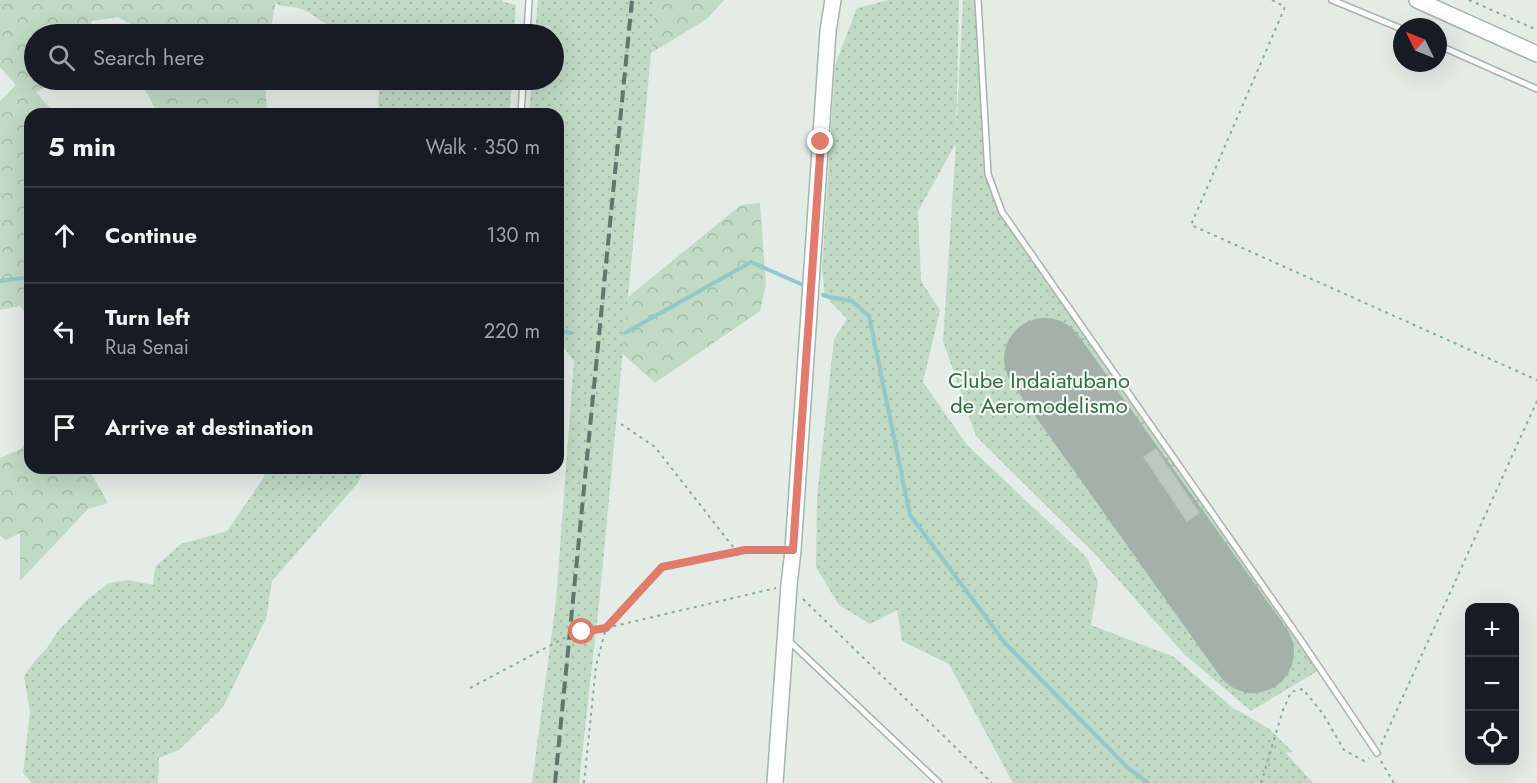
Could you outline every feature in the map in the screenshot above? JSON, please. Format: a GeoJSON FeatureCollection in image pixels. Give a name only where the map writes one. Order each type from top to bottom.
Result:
{"type":"FeatureCollection","features":[{"type":"Feature","properties":{"kind":"street"},"geometry":{"type":"LineString","coordinates":[[775,783],[832,0]]}},
{"type":"Feature","properties":{"kind":"street"},"geometry":{"type":"LineString","coordinates":[[1417,0],[1537,54]]}},
{"type":"Feature","properties":{"kind":"lane"},"geometry":{"type":"LineString","coordinates":[[528,24],[529,0]]}},
{"type":"Feature","properties":{"kind":"lane"},"geometry":{"type":"LineString","coordinates":[[978,0],[988,174],[1002,212],[1377,753]]}},
{"type":"Feature","properties":{"kind":"lane"},"geometry":{"type":"LineString","coordinates":[[1332,0],[1393,25]]}},
{"type":"Feature","properties":{"kind":"lane"},"geometry":{"type":"LineString","coordinates":[[1447,49],[1537,89]]}},
{"type":"Feature","properties":{"kind":"lane"},"geometry":{"type":"LineString","coordinates":[[521,108],[522,90]]}},
{"type":"Feature","properties":{"kind":"lane"},"geometry":{"type":"LineString","coordinates":[[785,638],[939,783]]}},
{"type":"Feature","properties":{"kind":"path"},"geometry":{"type":"LineString","coordinates":[[1272,0],[1285,7],[1191,225],[1537,380]]}},
{"type":"Feature","properties":{"kind":"path"},"geometry":{"type":"LineString","coordinates":[[1469,0],[1537,30]]}},
{"type":"Feature","properties":{"kind":"path"},"geometry":{"type":"LineString","coordinates":[[1262,783],[1283,710],[1291,692],[1303,689],[1323,714],[1344,750],[1364,761],[1377,753],[1537,401]]}},
{"type":"Feature","properties":{"kind":"path"},"geometry":{"type":"LineString","coordinates":[[621,424],[655,447],[737,552]]}},
{"type":"Feature","properties":{"kind":"path"},"geometry":{"type":"LineString","coordinates":[[584,783],[596,666],[606,628],[662,567],[745,550],[793,550]]}},
{"type":"Feature","properties":{"kind":"path"},"geometry":{"type":"LineString","coordinates":[[470,688],[570,635],[789,585],[992,783]]}},
{"type":"Feature","properties":{"kind":"path"},"geometry":{"type":"LineString","coordinates":[[1377,753],[1394,783]]}},
{"type":"Feature","properties":{"kind":"green space"},"geometry":{"type":"Polygon","coordinates":[[[0,0],[276,0],[272,24],[130,24],[118,17],[92,21],[91,24],[24,24],[24,90],[39,90],[36,92],[50,108],[24,108],[24,312],[20,306],[0,310],[0,101],[16,85],[0,67],[0,0]]]}},
{"type":"Feature","properties":{"kind":"green space"},"geometry":{"type":"Polygon","coordinates":[[[276,0],[503,0],[503,2],[516,5],[515,24],[326,24],[298,8],[276,4],[276,0]]]}},
{"type":"Feature","properties":{"kind":"green space"},"geometry":{"type":"Polygon","coordinates":[[[538,0],[656,0],[600,594],[579,783],[532,783],[556,601],[574,361],[564,347],[564,108],[530,108],[531,90],[564,90],[564,24],[536,24],[538,0]]]}},
{"type":"Feature","properties":{"kind":"green space"},"geometry":{"type":"Polygon","coordinates":[[[656,0],[724,0],[707,19],[651,53],[656,0]]]}},
{"type":"Feature","properties":{"kind":"green space","name":"Clube Indaiatubano de Aeromodelismo"},"geometry":{"type":"Polygon","coordinates":[[[889,0],[959,0],[956,135],[963,0],[978,0],[988,174],[1002,212],[1321,669],[1251,711],[1184,654],[1098,557],[976,436],[943,341],[956,143],[918,211],[921,281],[940,310],[923,382],[967,445],[1087,558],[1098,582],[1091,625],[1174,657],[1233,708],[1268,728],[1293,752],[1286,753],[1313,783],[1013,783],[949,664],[902,641],[897,610],[870,624],[839,605],[816,567],[817,497],[834,339],[847,319],[825,296],[822,269],[835,65],[857,8],[889,0]]]}},
{"type":"Feature","properties":{"kind":"green space"},"geometry":{"type":"Polygon","coordinates":[[[145,90],[266,90],[267,108],[155,108],[145,90]]]}},
{"type":"Feature","properties":{"kind":"green space"},"geometry":{"type":"Polygon","coordinates":[[[379,90],[511,90],[509,108],[378,108],[379,90]]]}},
{"type":"Feature","properties":{"kind":"green space"},"geometry":{"type":"Polygon","coordinates":[[[760,203],[766,284],[760,311],[655,383],[622,353],[628,297],[741,205],[760,203]]]}},
{"type":"Feature","properties":{"kind":"green space"},"geometry":{"type":"Polygon","coordinates":[[[24,444],[24,474],[91,474],[108,503],[88,509],[20,581],[20,533],[6,540],[0,536],[0,458],[21,449],[24,444]]]}},
{"type":"Feature","properties":{"kind":"green space"},"geometry":{"type":"Polygon","coordinates":[[[264,474],[363,474],[357,484],[272,581],[266,619],[223,707],[179,750],[159,758],[158,783],[32,783],[23,773],[30,712],[24,676],[34,662],[58,631],[87,600],[109,583],[128,580],[153,585],[155,567],[181,544],[227,531],[264,477],[264,474]]]}},
{"type":"Feature","properties":{"kind":"building"},"geometry":{"type":"Polygon","coordinates":[[[1156,449],[1199,513],[1187,521],[1144,457],[1156,449]]]}},
{"type":"Feature","properties":{"kind":"waterway"},"geometry":{"type":"LineString","coordinates":[[625,333],[751,262],[803,285]]}},
{"type":"Feature","properties":{"kind":"waterway"},"geometry":{"type":"LineString","coordinates":[[0,281],[24,278]]}},
{"type":"Feature","properties":{"kind":"waterway"},"geometry":{"type":"LineString","coordinates":[[823,295],[852,301],[869,316],[910,515],[1005,643],[1127,767],[1148,783]]}},
{"type":"Feature","properties":{"kind":"waterway"},"geometry":{"type":"LineString","coordinates":[[564,332],[571,333]]}},
{"type":"Feature","properties":{"kind":"runway"},"geometry":{"type":"LineString","coordinates":[[1045,359],[1253,652]]}},
{"type":"Feature","properties":{"kind":"railway"},"geometry":{"type":"LineString","coordinates":[[555,783],[632,0]]}},
{"type":"Feature","properties":{"kind":"route"},"geometry":{"type":"LineString","coordinates":[[582,632],[606,628],[662,567],[745,550],[793,550],[821,142]]}}]}
